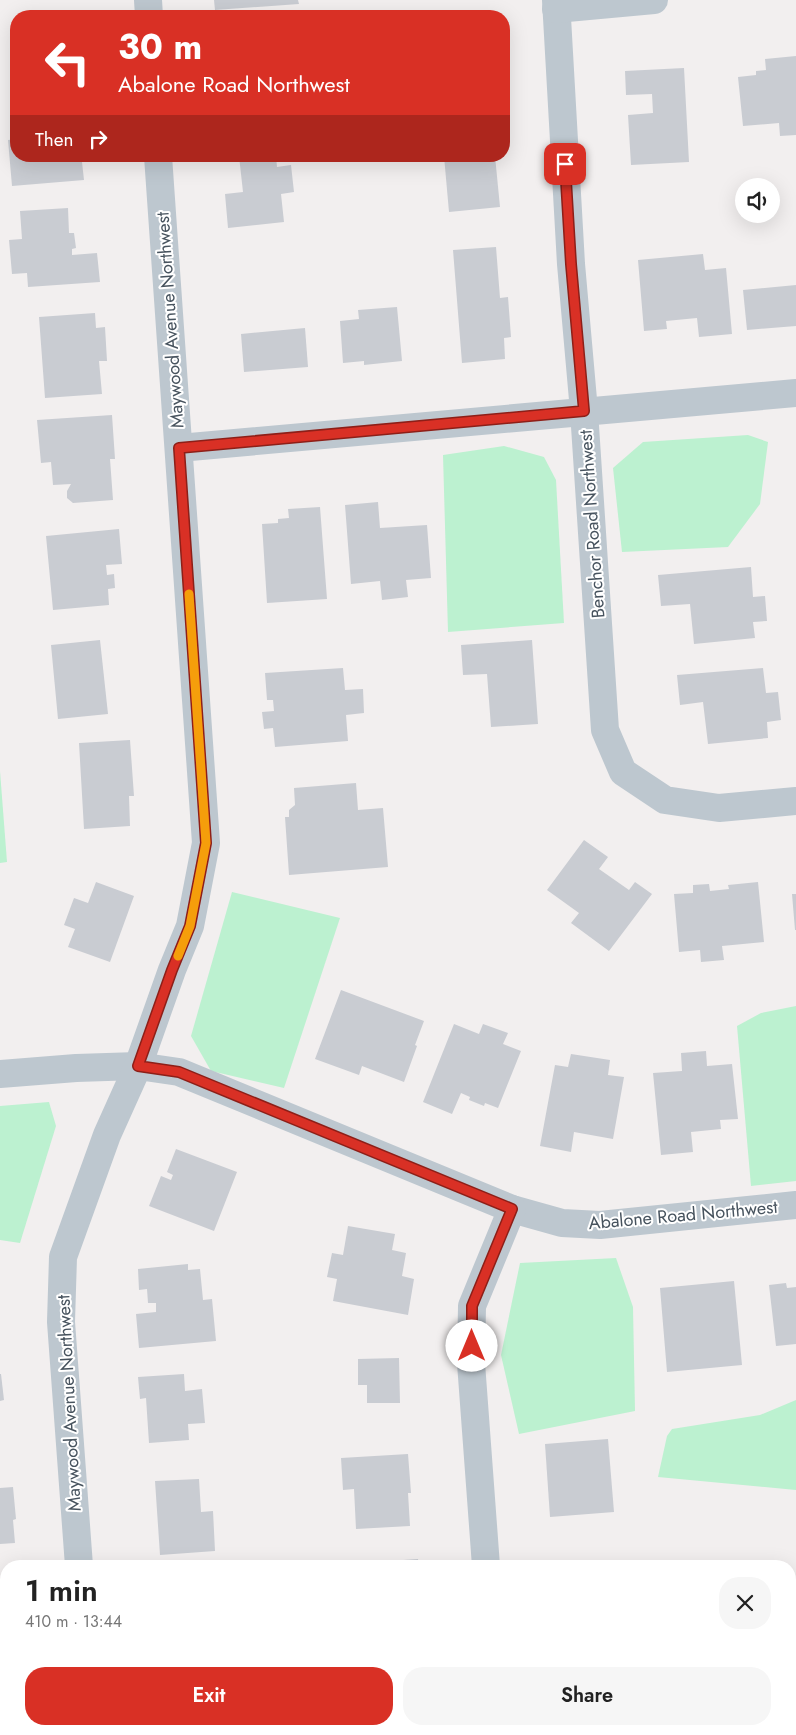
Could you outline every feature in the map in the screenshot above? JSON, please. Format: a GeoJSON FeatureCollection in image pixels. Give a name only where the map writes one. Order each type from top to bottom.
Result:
{"type":"FeatureCollection","features":[{"type":"Feature","properties":{"kind":"street"},"geometry":{"type":"LineString","coordinates":[[556,4],[654,0]]}},
{"type":"Feature","properties":{"kind":"street","name":"Benchor Road Northwest"},"geometry":{"type":"LineString","coordinates":[[556,4],[571,264],[584,411],[605,730],[623,772],[665,800],[719,808],[796,801]]}},
{"type":"Feature","properties":{"kind":"street","name":"Maywood Avenue Northwest"},"geometry":{"type":"LineString","coordinates":[[79,1560],[61,1322],[63,1257],[107,1135],[138,1066],[172,970],[190,926],[206,843],[158,162]]}},
{"type":"Feature","properties":{"kind":"street"},"geometry":{"type":"LineString","coordinates":[[179,448],[796,393]]}},
{"type":"Feature","properties":{"kind":"street","name":"Abalone Road Northwest"},"geometry":{"type":"LineString","coordinates":[[0,1074],[76,1068],[138,1066],[179,1072],[512,1209],[562,1223],[600,1225],[796,1205]]}},
{"type":"Feature","properties":{"kind":"street"},"geometry":{"type":"LineString","coordinates":[[486,1560],[471,1363],[472,1306],[512,1209]]}},
{"type":"Feature","properties":{"kind":"green space"},"geometry":{"type":"Polygon","coordinates":[[[748,435],[768,442],[760,504],[728,547],[622,552],[613,468],[643,442],[748,435]]]}},
{"type":"Feature","properties":{"kind":"green space"},"geometry":{"type":"Polygon","coordinates":[[[504,446],[544,457],[556,480],[564,623],[448,632],[443,455],[504,446]]]}},
{"type":"Feature","properties":{"kind":"green space"},"geometry":{"type":"Polygon","coordinates":[[[0,771],[7,862],[0,863],[0,771]]]}},
{"type":"Feature","properties":{"kind":"green space"},"geometry":{"type":"Polygon","coordinates":[[[232,892],[340,918],[284,1088],[211,1071],[191,1036],[232,892]]]}},
{"type":"Feature","properties":{"kind":"green space"},"geometry":{"type":"Polygon","coordinates":[[[796,1006],[796,1181],[751,1186],[737,1026],[761,1013],[796,1006]]]}},
{"type":"Feature","properties":{"kind":"green space"},"geometry":{"type":"Polygon","coordinates":[[[49,1102],[56,1126],[20,1243],[0,1240],[0,1106],[49,1102]]]}},
{"type":"Feature","properties":{"kind":"green space"},"geometry":{"type":"Polygon","coordinates":[[[616,1258],[633,1307],[635,1411],[519,1434],[501,1355],[520,1263],[616,1258]]]}},
{"type":"Feature","properties":{"kind":"green space"},"geometry":{"type":"Polygon","coordinates":[[[796,1400],[796,1490],[658,1477],[667,1436],[672,1429],[760,1415],[796,1400]]]}},
{"type":"Feature","properties":{"kind":"building"},"geometry":{"type":"Polygon","coordinates":[[[214,0],[298,0],[299,4],[215,10],[214,0]]]}},
{"type":"Feature","properties":{"kind":"building"},"geometry":{"type":"Polygon","coordinates":[[[796,56],[796,135],[780,136],[779,123],[743,126],[738,77],[756,75],[756,71],[766,70],[765,59],[796,56]]]}},
{"type":"Feature","properties":{"kind":"building"},"geometry":{"type":"Polygon","coordinates":[[[684,68],[689,162],[631,165],[628,115],[653,113],[652,94],[626,95],[625,71],[684,68]]]}},
{"type":"Feature","properties":{"kind":"building"},"geometry":{"type":"Polygon","coordinates":[[[8,140],[10,140],[10,162],[82,162],[84,180],[12,186],[8,140]]]}},
{"type":"Feature","properties":{"kind":"building"},"geometry":{"type":"Polygon","coordinates":[[[240,162],[277,162],[277,167],[291,165],[294,192],[281,194],[284,222],[228,228],[225,194],[243,192],[240,162]]]}},
{"type":"Feature","properties":{"kind":"building"},"geometry":{"type":"Polygon","coordinates":[[[445,162],[496,162],[500,207],[449,212],[445,162]]]}},
{"type":"Feature","properties":{"kind":"building"},"geometry":{"type":"Polygon","coordinates":[[[68,208],[69,233],[74,233],[76,248],[72,249],[72,255],[97,253],[100,282],[28,287],[27,273],[12,274],[9,240],[22,239],[20,211],[68,208]]]}},
{"type":"Feature","properties":{"kind":"building"},"geometry":{"type":"Polygon","coordinates":[[[496,247],[500,298],[508,297],[511,337],[504,338],[505,359],[462,363],[453,250],[496,247]]]}},
{"type":"Feature","properties":{"kind":"building"},"geometry":{"type":"Polygon","coordinates":[[[703,254],[705,270],[726,268],[732,334],[699,337],[697,318],[666,321],[667,329],[644,331],[638,260],[703,254]]]}},
{"type":"Feature","properties":{"kind":"building"},"geometry":{"type":"Polygon","coordinates":[[[796,285],[796,326],[747,330],[743,290],[796,285]]]}},
{"type":"Feature","properties":{"kind":"building"},"geometry":{"type":"Polygon","coordinates":[[[397,307],[402,361],[364,365],[364,361],[343,363],[340,321],[359,319],[358,310],[397,307]]]}},
{"type":"Feature","properties":{"kind":"building"},"geometry":{"type":"Polygon","coordinates":[[[95,313],[96,328],[105,327],[107,361],[99,361],[102,394],[45,398],[39,317],[95,313]]]}},
{"type":"Feature","properties":{"kind":"building"},"geometry":{"type":"Polygon","coordinates":[[[305,328],[308,367],[244,372],[241,334],[305,328]]]}},
{"type":"Feature","properties":{"kind":"building"},"geometry":{"type":"Polygon","coordinates":[[[112,415],[115,459],[110,459],[113,500],[73,503],[67,498],[67,491],[71,484],[53,485],[51,462],[41,463],[37,420],[112,415]]]}},
{"type":"Feature","properties":{"kind":"building"},"geometry":{"type":"Polygon","coordinates":[[[378,502],[380,528],[427,525],[431,578],[406,580],[408,597],[382,600],[380,581],[351,584],[345,505],[378,502]]]}},
{"type":"Feature","properties":{"kind":"building"},"geometry":{"type":"Polygon","coordinates":[[[320,507],[327,599],[267,603],[262,524],[278,523],[278,519],[289,518],[288,509],[320,507]]]}},
{"type":"Feature","properties":{"kind":"building"},"geometry":{"type":"Polygon","coordinates":[[[119,529],[122,564],[106,565],[107,575],[114,574],[115,588],[108,589],[109,605],[53,610],[46,536],[119,529]]]}},
{"type":"Feature","properties":{"kind":"building"},"geometry":{"type":"Polygon","coordinates":[[[751,567],[753,597],[765,596],[767,621],[753,622],[755,638],[694,644],[690,604],[661,606],[658,575],[751,567]]]}},
{"type":"Feature","properties":{"kind":"building"},"geometry":{"type":"Polygon","coordinates":[[[100,640],[108,714],[58,719],[51,645],[100,640]]]}},
{"type":"Feature","properties":{"kind":"building"},"geometry":{"type":"Polygon","coordinates":[[[532,640],[538,724],[491,727],[487,674],[463,675],[461,645],[532,640]]]}},
{"type":"Feature","properties":{"kind":"building"},"geometry":{"type":"Polygon","coordinates":[[[343,668],[345,690],[363,689],[364,713],[346,715],[348,741],[275,747],[273,728],[264,729],[262,712],[274,711],[273,700],[267,700],[265,673],[343,668]]]}},
{"type":"Feature","properties":{"kind":"building"},"geometry":{"type":"Polygon","coordinates":[[[763,668],[766,693],[778,692],[781,720],[767,722],[768,738],[708,744],[703,702],[680,705],[677,675],[763,668]]]}},
{"type":"Feature","properties":{"kind":"building"},"geometry":{"type":"Polygon","coordinates":[[[130,740],[134,796],[129,796],[130,826],[84,829],[79,743],[130,740]]]}},
{"type":"Feature","properties":{"kind":"building"},"geometry":{"type":"Polygon","coordinates":[[[356,783],[358,810],[383,808],[388,867],[289,875],[285,817],[289,817],[289,810],[295,805],[294,788],[356,783]]]}},
{"type":"Feature","properties":{"kind":"building"},"geometry":{"type":"Polygon","coordinates":[[[584,840],[608,857],[599,869],[629,890],[635,882],[652,894],[609,951],[571,923],[579,913],[547,890],[584,840]]]}},
{"type":"Feature","properties":{"kind":"building"},"geometry":{"type":"Polygon","coordinates":[[[96,882],[134,896],[110,962],[68,947],[75,929],[64,925],[74,898],[88,903],[96,882]]]}},
{"type":"Feature","properties":{"kind":"building"},"geometry":{"type":"Polygon","coordinates":[[[758,882],[764,942],[722,946],[724,960],[701,962],[700,950],[679,952],[674,894],[693,893],[693,885],[709,884],[710,891],[729,889],[728,885],[758,882]]]}},
{"type":"Feature","properties":{"kind":"building"},"geometry":{"type":"Polygon","coordinates":[[[792,894],[796,894],[796,930],[795,930],[792,894]]]}},
{"type":"Feature","properties":{"kind":"building"},"geometry":{"type":"Polygon","coordinates":[[[341,990],[424,1021],[404,1082],[362,1066],[359,1075],[315,1059],[341,990]]]}},
{"type":"Feature","properties":{"kind":"building"},"geometry":{"type":"Polygon","coordinates":[[[454,1024],[479,1034],[483,1024],[508,1033],[503,1044],[521,1051],[498,1108],[485,1103],[484,1106],[469,1100],[470,1097],[461,1093],[452,1114],[423,1102],[454,1024]]]}},
{"type":"Feature","properties":{"kind":"building"},"geometry":{"type":"Polygon","coordinates":[[[706,1051],[707,1066],[732,1064],[738,1119],[720,1120],[721,1129],[691,1132],[693,1152],[661,1155],[653,1073],[682,1071],[681,1053],[706,1051]]]}},
{"type":"Feature","properties":{"kind":"building"},"geometry":{"type":"Polygon","coordinates":[[[571,1054],[610,1060],[608,1075],[624,1077],[613,1139],[574,1132],[571,1152],[540,1146],[555,1065],[568,1067],[571,1054]]]}},
{"type":"Feature","properties":{"kind":"building"},"geometry":{"type":"Polygon","coordinates":[[[176,1149],[237,1172],[214,1231],[149,1206],[161,1176],[171,1180],[173,1175],[167,1172],[176,1149]]]}},
{"type":"Feature","properties":{"kind":"building"},"geometry":{"type":"Polygon","coordinates":[[[348,1226],[395,1234],[392,1250],[406,1253],[402,1276],[414,1279],[408,1315],[333,1301],[337,1279],[327,1277],[332,1253],[343,1255],[348,1226]]]}},
{"type":"Feature","properties":{"kind":"building"},"geometry":{"type":"Polygon","coordinates":[[[188,1264],[188,1270],[200,1269],[203,1300],[212,1299],[216,1341],[139,1348],[136,1314],[156,1312],[156,1303],[148,1303],[147,1289],[139,1290],[138,1269],[188,1264]]]}},
{"type":"Feature","properties":{"kind":"building"},"geometry":{"type":"Polygon","coordinates":[[[734,1281],[742,1365],[667,1372],[660,1288],[734,1281]]]}},
{"type":"Feature","properties":{"kind":"building"},"geometry":{"type":"Polygon","coordinates":[[[786,1283],[787,1288],[796,1287],[796,1344],[776,1346],[769,1285],[786,1283]]]}},
{"type":"Feature","properties":{"kind":"building"},"geometry":{"type":"Polygon","coordinates":[[[399,1358],[400,1403],[367,1403],[367,1385],[358,1385],[358,1359],[399,1358]]]}},
{"type":"Feature","properties":{"kind":"building"},"geometry":{"type":"Polygon","coordinates":[[[0,1374],[4,1400],[0,1401],[0,1374]]]}},
{"type":"Feature","properties":{"kind":"building"},"geometry":{"type":"Polygon","coordinates":[[[184,1374],[185,1391],[202,1389],[205,1423],[188,1424],[189,1440],[149,1443],[146,1398],[140,1399],[138,1377],[184,1374]]]}},
{"type":"Feature","properties":{"kind":"building"},"geometry":{"type":"Polygon","coordinates":[[[608,1439],[614,1512],[550,1517],[545,1444],[608,1439]]]}},
{"type":"Feature","properties":{"kind":"building"},"geometry":{"type":"Polygon","coordinates":[[[408,1454],[411,1493],[408,1493],[410,1526],[356,1529],[354,1489],[343,1490],[341,1458],[408,1454]]]}},
{"type":"Feature","properties":{"kind":"building"},"geometry":{"type":"Polygon","coordinates":[[[199,1479],[201,1512],[213,1511],[215,1551],[160,1555],[155,1481],[199,1479]]]}},
{"type":"Feature","properties":{"kind":"building"},"geometry":{"type":"Polygon","coordinates":[[[13,1487],[16,1519],[13,1520],[15,1543],[0,1544],[0,1488],[13,1487]]]}},
{"type":"Feature","properties":{"kind":"slow traffic"},"geometry":{"type":"LineString","coordinates":[[178,956],[190,926],[206,843],[189,594]]}},
{"type":"Feature","properties":{"kind":"route"},"geometry":{"type":"LineString","coordinates":[[472,1346],[472,1306],[512,1209],[179,1072],[138,1066],[172,970],[190,926],[206,843],[179,448],[584,411],[571,264],[565,164]]}}]}
